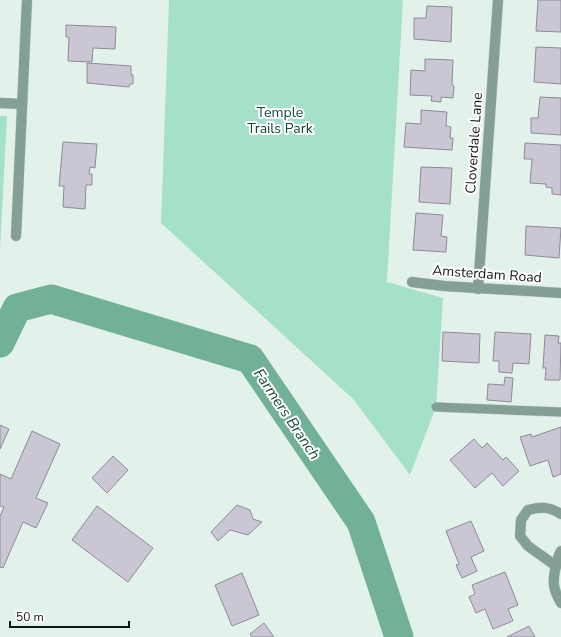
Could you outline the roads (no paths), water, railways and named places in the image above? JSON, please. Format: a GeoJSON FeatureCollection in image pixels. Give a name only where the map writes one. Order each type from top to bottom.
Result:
{"type":"FeatureCollection","features":[{"type":"Feature","properties":{"kind":"street"},"geometry":{"type":"LineString","coordinates":[[16,236],[27,0]]}},
{"type":"Feature","properties":{"kind":"street","name":"Cloverdale Lane"},"geometry":{"type":"LineString","coordinates":[[478,289],[498,0]]}},
{"type":"Feature","properties":{"kind":"street"},"geometry":{"type":"LineString","coordinates":[[0,103],[22,104]]}},
{"type":"Feature","properties":{"kind":"street","name":"Amsterdam Road"},"geometry":{"type":"LineString","coordinates":[[412,282],[478,289],[561,293]]}},
{"type":"Feature","properties":{"kind":"street"},"geometry":{"type":"LineString","coordinates":[[556,566],[528,546],[520,536],[521,520],[528,510],[539,507],[553,509],[561,514]]}},
{"type":"Feature","properties":{"kind":"street"},"geometry":{"type":"LineString","coordinates":[[561,551],[558,555],[552,580],[561,604]]}},
{"type":"Feature","properties":{"kind":"lane"},"geometry":{"type":"LineString","coordinates":[[436,407],[561,412]]}},
{"type":"Feature","properties":{"kind":"waterway","name":"Farmers Branch"},"geometry":{"type":"LineString","coordinates":[[0,343],[17,308],[51,299],[250,359],[361,522],[399,637]]}},
{"type":"Feature","properties":{"kind":"park label","name":"Temple Trails Park"},"geometry":{"type":"Point","coordinates":[280,120]}}]}
